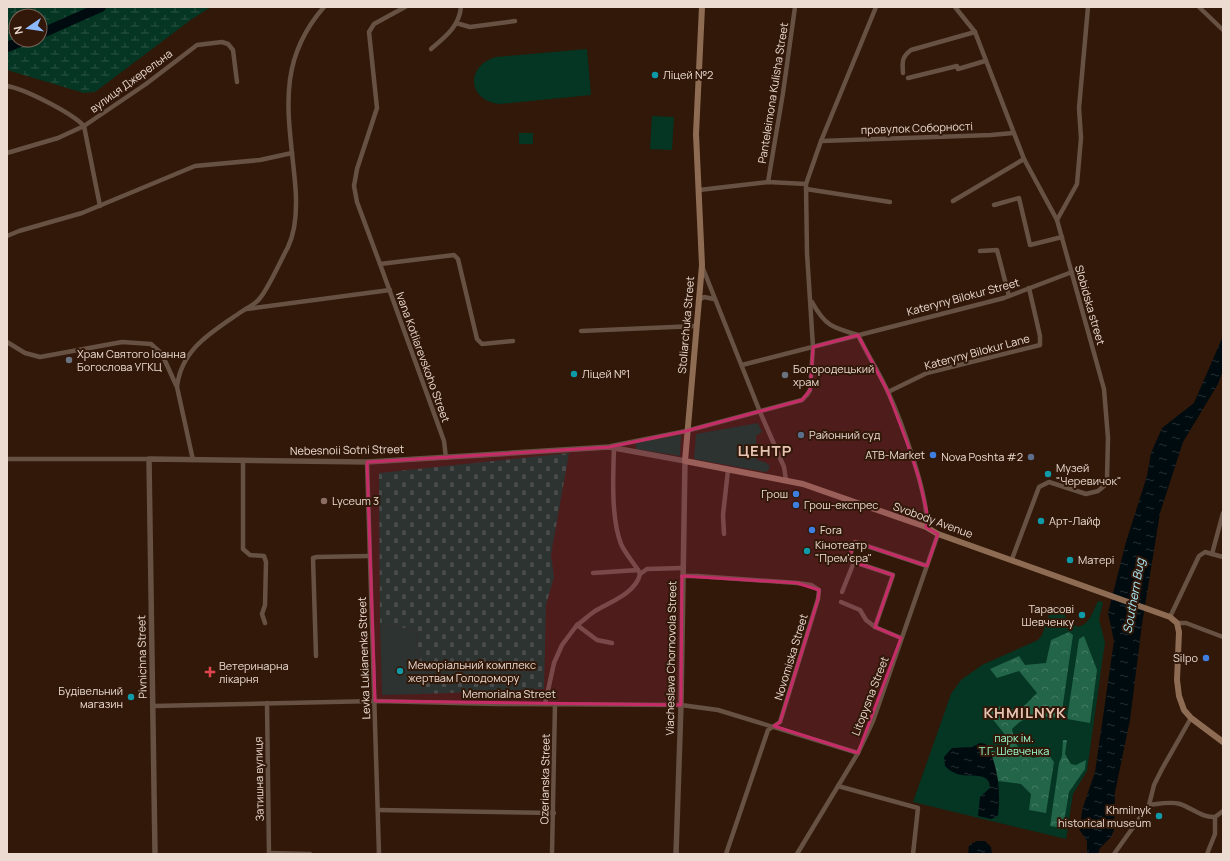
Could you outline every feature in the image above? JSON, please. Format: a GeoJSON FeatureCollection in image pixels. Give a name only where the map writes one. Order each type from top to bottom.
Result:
{"type":"FeatureCollection","features":[{"type":"Feature","properties":{"kind":"main road","name":"Stoliarchuka Street"},"geometry":{"type":"LineString","coordinates":[[685,461],[686,431],[702,265],[696,134],[702,7]]}},
{"type":"Feature","properties":{"kind":"main road","name":"Svobody Avenue"},"geometry":{"type":"LineString","coordinates":[[685,461],[803,484],[926,527],[938,534],[1012,559],[1170,617]]}},
{"type":"Feature","properties":{"kind":"main road"},"geometry":{"type":"LineString","coordinates":[[1170,617],[1177,623],[1179,632],[1177,680],[1184,710],[1191,718],[1223,742]]}},
{"type":"Feature","properties":{"kind":"street"},"geometry":{"type":"LineString","coordinates":[[177,387],[183,363],[192,348],[260,298],[289,245],[297,208],[287,110],[291,70],[307,30],[324,7]]}},
{"type":"Feature","properties":{"kind":"street","name":"Ivana Kotliarevskoho Street"},"geometry":{"type":"LineString","coordinates":[[405,7],[374,24],[369,32],[377,108],[357,169],[354,186],[357,202],[444,441],[446,458]]}},
{"type":"Feature","properties":{"kind":"street"},"geometry":{"type":"LineString","coordinates":[[431,49],[451,31],[456,23],[461,7]]}},
{"type":"Feature","properties":{"kind":"street","name":"Panteleimona Kulisha Street"},"geometry":{"type":"LineString","coordinates":[[768,182],[783,93],[795,7]]}},
{"type":"Feature","properties":{"kind":"street"},"geometry":{"type":"LineString","coordinates":[[545,704],[554,663],[562,645],[577,625],[594,612],[620,597],[639,582],[639,572],[621,544],[618,529],[613,486],[612,447],[686,431],[802,400],[810,390],[813,347],[807,253],[806,186],[821,140],[876,7]]}},
{"type":"Feature","properties":{"kind":"street","name":"Slobidska street"},"geometry":{"type":"LineString","coordinates":[[955,7],[974,32],[1024,159],[1057,220],[1104,389],[1108,438],[1107,479],[1104,486],[1098,490],[1086,494],[1049,482],[1039,487],[1012,559]]}},
{"type":"Feature","properties":{"kind":"street"},"geometry":{"type":"LineString","coordinates":[[1057,220],[1077,184],[1081,138],[1079,108],[1088,7]]}},
{"type":"Feature","properties":{"kind":"street"},"geometry":{"type":"LineString","coordinates":[[1199,7],[1223,30]]}},
{"type":"Feature","properties":{"kind":"street"},"geometry":{"type":"LineString","coordinates":[[456,23],[470,27],[515,21]]}},
{"type":"Feature","properties":{"kind":"street"},"geometry":{"type":"LineString","coordinates":[[903,73],[902,61],[904,55],[911,50],[974,32]]}},
{"type":"Feature","properties":{"kind":"street","name":"вулиця Джерельна"},"geometry":{"type":"LineString","coordinates":[[7,153],[58,138],[84,126],[197,45],[222,42],[228,44],[233,50],[237,82]]}},
{"type":"Feature","properties":{"kind":"street"},"geometry":{"type":"LineString","coordinates":[[908,78],[957,66],[958,69],[985,61]]}},
{"type":"Feature","properties":{"kind":"street"},"geometry":{"type":"LineString","coordinates":[[7,86],[22,91],[74,117],[84,126],[100,206]]}},
{"type":"Feature","properties":{"kind":"street","name":"провулок Соборності"},"geometry":{"type":"LineString","coordinates":[[821,140],[1013,133]]}},
{"type":"Feature","properties":{"kind":"street"},"geometry":{"type":"LineString","coordinates":[[7,236],[19,231],[74,216],[195,166],[260,160],[292,153]]}},
{"type":"Feature","properties":{"kind":"street"},"geometry":{"type":"LineString","coordinates":[[953,201],[1024,159]]}},
{"type":"Feature","properties":{"kind":"street"},"geometry":{"type":"LineString","coordinates":[[699,190],[768,182],[806,186],[890,202]]}},
{"type":"Feature","properties":{"kind":"street"},"geometry":{"type":"LineString","coordinates":[[994,205],[1019,198],[1030,245],[1062,238]]}},
{"type":"Feature","properties":{"kind":"street"},"geometry":{"type":"LineString","coordinates":[[980,251],[997,250],[1009,296]]}},
{"type":"Feature","properties":{"kind":"street"},"geometry":{"type":"LineString","coordinates":[[380,264],[454,255],[458,259],[473,328],[477,339],[482,344],[513,340]]}},
{"type":"Feature","properties":{"kind":"street"},"geometry":{"type":"LineString","coordinates":[[702,265],[714,299],[784,467],[786,480]]}},
{"type":"Feature","properties":{"kind":"street","name":"Kateryny Bilokur Street"},"geometry":{"type":"LineString","coordinates":[[742,365],[1009,296],[1072,272]]}},
{"type":"Feature","properties":{"kind":"street","name":"Kateryny Bilokur Lane"},"geometry":{"type":"LineString","coordinates":[[888,392],[927,373],[1040,345],[1040,336],[1028,288]]}},
{"type":"Feature","properties":{"kind":"street"},"geometry":{"type":"LineString","coordinates":[[245,309],[390,290]]}},
{"type":"Feature","properties":{"kind":"street"},"geometry":{"type":"LineString","coordinates":[[698,301],[704,298],[714,299]]}},
{"type":"Feature","properties":{"kind":"street"},"geometry":{"type":"LineString","coordinates":[[811,298],[820,316],[834,328],[858,335],[888,392],[919,478],[928,517],[926,527]]}},
{"type":"Feature","properties":{"kind":"street"},"geometry":{"type":"LineString","coordinates":[[581,331],[696,326]]}},
{"type":"Feature","properties":{"kind":"street"},"geometry":{"type":"LineString","coordinates":[[7,342],[25,353],[40,357],[122,342],[151,344],[164,358],[177,387],[193,460]]}},
{"type":"Feature","properties":{"kind":"street","name":"Nebesnoii Sotni Street"},"geometry":{"type":"LineString","coordinates":[[7,459],[367,462],[612,447],[685,461]]}},
{"type":"Feature","properties":{"kind":"street","name":"Pivnichna Street"},"geometry":{"type":"LineString","coordinates":[[149,459],[155,854]]}},
{"type":"Feature","properties":{"kind":"street"},"geometry":{"type":"LineString","coordinates":[[243,460],[243,549],[250,555],[264,556],[266,562],[265,605],[262,614],[265,623]]}},
{"type":"Feature","properties":{"kind":"street","name":"Viacheslava Chornovola Street"},"geometry":{"type":"LineString","coordinates":[[676,854],[681,705],[682,568],[685,461]]}},
{"type":"Feature","properties":{"kind":"street","name":"Levka Lukianenka Street"},"geometry":{"type":"LineString","coordinates":[[367,462],[379,854]]}},
{"type":"Feature","properties":{"kind":"street"},"geometry":{"type":"LineString","coordinates":[[724,534],[723,514],[728,470]]}},
{"type":"Feature","properties":{"kind":"street"},"geometry":{"type":"LineString","coordinates":[[1212,554],[1223,513]]}},
{"type":"Feature","properties":{"kind":"street","name":"Litopysna Street"},"geometry":{"type":"LineString","coordinates":[[797,854],[858,753],[873,720],[938,534]]}},
{"type":"Feature","properties":{"kind":"street"},"geometry":{"type":"LineString","coordinates":[[875,627],[893,575],[848,560],[855,542],[927,566]]}},
{"type":"Feature","properties":{"kind":"street"},"geometry":{"type":"LineString","coordinates":[[1170,617],[1196,560],[1204,552],[1223,557]]}},
{"type":"Feature","properties":{"kind":"street"},"geometry":{"type":"LineString","coordinates":[[316,656],[313,558],[369,556]]}},
{"type":"Feature","properties":{"kind":"street"},"geometry":{"type":"LineString","coordinates":[[842,592],[854,562]]}},
{"type":"Feature","properties":{"kind":"street"},"geometry":{"type":"LineString","coordinates":[[593,573],[639,572],[647,569],[682,568]]}},
{"type":"Feature","properties":{"kind":"street","name":"Novomiska Street"},"geometry":{"type":"LineString","coordinates":[[682,576],[797,583],[811,585],[818,590],[818,599],[780,722],[768,730],[726,854]]}},
{"type":"Feature","properties":{"kind":"street"},"geometry":{"type":"LineString","coordinates":[[841,602],[860,610],[866,620],[875,627],[901,638]]}},
{"type":"Feature","properties":{"kind":"street"},"geometry":{"type":"LineString","coordinates":[[1177,623],[1186,623],[1223,637]]}},
{"type":"Feature","properties":{"kind":"street"},"geometry":{"type":"LineString","coordinates":[[577,625],[597,640],[612,643]]}},
{"type":"Feature","properties":{"kind":"street","name":"Memorialna Street"},"geometry":{"type":"LineString","coordinates":[[153,706],[375,701],[681,705],[718,710],[858,753]]}},
{"type":"Feature","properties":{"kind":"street","name":"Затишна вулиця"},"geometry":{"type":"LineString","coordinates":[[267,703],[269,854]]}},
{"type":"Feature","properties":{"kind":"street","name":"Ozerianska Street"},"geometry":{"type":"LineString","coordinates":[[552,854],[556,704]]}},
{"type":"Feature","properties":{"kind":"street"},"geometry":{"type":"LineString","coordinates":[[1114,854],[1149,805],[1153,790],[1162,769],[1191,718]]}},
{"type":"Feature","properties":{"kind":"street"},"geometry":{"type":"LineString","coordinates":[[838,786],[918,808],[913,854]]}},
{"type":"Feature","properties":{"kind":"street"},"geometry":{"type":"LineString","coordinates":[[1149,805],[1170,802],[1180,804],[1203,816],[1215,817],[1223,811]]}},
{"type":"Feature","properties":{"kind":"street"},"geometry":{"type":"LineString","coordinates":[[378,810],[554,813]]}},
{"type":"Feature","properties":{"kind":"street"},"geometry":{"type":"LineString","coordinates":[[1207,854],[1215,834],[1215,817]]}},
{"type":"Feature","properties":{"kind":"street"},"geometry":{"type":"LineString","coordinates":[[269,854],[310,854]]}},
{"type":"Feature","properties":{"kind":"highlighted area"},"geometry":{"type":"Polygon","coordinates":[[[858,335],[888,392],[908,445],[919,478],[928,517],[926,527],[938,534],[927,566],[855,542],[848,560],[893,575],[875,627],[901,638],[858,753],[774,726],[780,722],[818,599],[819,590],[797,583],[682,576],[681,705],[375,701],[367,462],[609,447],[686,431],[802,400],[810,390],[813,347],[858,335]]]}},
{"type":"Feature","properties":{"kind":"green space"},"geometry":{"type":"Polygon","coordinates":[[[7,7],[211,7],[192,19],[95,92],[84,93],[7,70],[7,7]]]}},
{"type":"Feature","properties":{"kind":"green space"},"geometry":{"type":"Polygon","coordinates":[[[587,49],[591,95],[501,104],[490,102],[476,91],[474,83],[475,75],[479,68],[486,62],[496,57],[587,49]]]}},
{"type":"Feature","properties":{"kind":"green space"},"geometry":{"type":"Polygon","coordinates":[[[652,116],[674,117],[672,150],[650,149],[652,116]]]}},
{"type":"Feature","properties":{"kind":"green space"},"geometry":{"type":"Polygon","coordinates":[[[519,133],[533,133],[533,144],[519,144],[519,133]]]}},
{"type":"Feature","properties":{"kind":"green space"},"geometry":{"type":"Polygon","coordinates":[[[758,423],[762,432],[756,436],[757,460],[765,462],[770,466],[768,471],[765,472],[694,459],[696,434],[758,423]]]}},
{"type":"Feature","properties":{"kind":"green space"},"geometry":{"type":"Polygon","coordinates":[[[681,435],[680,456],[636,449],[636,443],[681,435]]]}},
{"type":"Feature","properties":{"kind":"green space"},"geometry":{"type":"Polygon","coordinates":[[[569,453],[551,555],[554,577],[546,605],[544,689],[424,694],[416,630],[380,624],[379,473],[569,453]]]}},
{"type":"Feature","properties":{"kind":"green space","name":"парк ім. Т.Г. Шевченка"},"geometry":{"type":"Polygon","coordinates":[[[1098,601],[1103,602],[1099,619],[1105,643],[1087,771],[1073,794],[1066,839],[913,802],[951,694],[961,680],[982,665],[1038,640],[1042,635],[1051,610],[1064,612],[1067,621],[1078,627],[1088,620],[1098,601]]]}},
{"type":"Feature","properties":{"kind":"green space"},"geometry":{"type":"Polygon","coordinates":[[[380,624],[416,630],[424,694],[382,695],[380,624]]]}},
{"type":"Feature","properties":{"kind":"green space"},"geometry":{"type":"Polygon","coordinates":[[[1069,632],[1073,635],[1061,718],[1029,718],[1023,720],[1012,729],[1014,740],[1021,750],[1033,758],[1048,754],[1054,762],[1046,813],[1029,810],[1031,794],[1021,784],[998,781],[991,751],[1001,751],[1008,745],[1006,736],[987,712],[1000,706],[1019,711],[1037,693],[1019,671],[997,678],[990,669],[1019,656],[1025,665],[1046,663],[1051,640],[1069,632]]]}},
{"type":"Feature","properties":{"kind":"green space"},"geometry":{"type":"Polygon","coordinates":[[[1084,636],[1097,670],[1090,723],[1067,719],[1079,639],[1084,636]]]}},
{"type":"Feature","properties":{"kind":"green space"},"geometry":{"type":"Polygon","coordinates":[[[1063,740],[1067,740],[1065,754],[1071,764],[1076,765],[1086,760],[1085,769],[1069,792],[1063,828],[1050,826],[1059,763],[1062,756],[1063,740]]]}},
{"type":"Feature","properties":{"kind":"water","name":"Southern Bug"},"geometry":{"type":"Polygon","coordinates":[[[1223,336],[1223,370],[1218,384],[1183,442],[1160,513],[1142,624],[1130,720],[1115,792],[1114,830],[1111,837],[1100,848],[1098,854],[1087,854],[1087,841],[1079,829],[1083,807],[1095,772],[1114,641],[1108,613],[1126,542],[1147,476],[1151,453],[1162,428],[1194,403],[1223,336]]]}},
{"type":"Feature","properties":{"kind":"water"},"geometry":{"type":"Polygon","coordinates":[[[980,743],[986,744],[993,760],[998,778],[998,816],[991,819],[978,816],[980,797],[990,788],[987,780],[980,776],[957,774],[945,766],[944,757],[952,748],[972,747],[980,743]]]}},
{"type":"Feature","properties":{"kind":"water"},"geometry":{"type":"Polygon","coordinates":[[[977,841],[985,841],[991,847],[992,854],[968,854],[969,845],[977,841]]]}},
{"type":"Feature","properties":{"kind":"waterway"},"geometry":{"type":"LineString","coordinates":[[48,30],[101,7]]}},
{"type":"Feature","properties":{"kind":"place","name":"Ліцей №2"},"geometry":{"type":"Point","coordinates":[655,75]}},
{"type":"Feature","properties":{"kind":"place","name":"Храм Святого Іоанна Богослова УГКЦ"},"geometry":{"type":"Point","coordinates":[69,360]}},
{"type":"Feature","properties":{"kind":"place","name":"Ліцей №1"},"geometry":{"type":"Point","coordinates":[574,374]}},
{"type":"Feature","properties":{"kind":"place","name":"Богородецький храм"},"geometry":{"type":"Point","coordinates":[785,375]}},
{"type":"Feature","properties":{"kind":"place","name":"Районний суд"},"geometry":{"type":"Point","coordinates":[801,435]}},
{"type":"Feature","properties":{"kind":"place","name":"ATB-Market"},"geometry":{"type":"Point","coordinates":[933,455]}},
{"type":"Feature","properties":{"kind":"place","name":"Nova Poshta #2"},"geometry":{"type":"Point","coordinates":[1031,457]}},
{"type":"Feature","properties":{"kind":"place","name":"Музей \"Черевичок\""},"geometry":{"type":"Point","coordinates":[1048,474]}},
{"type":"Feature","properties":{"kind":"place","name":"Грош"},"geometry":{"type":"Point","coordinates":[796,494]}},
{"type":"Feature","properties":{"kind":"place","name":"Lyceum 3"},"geometry":{"type":"Point","coordinates":[324,501]}},
{"type":"Feature","properties":{"kind":"place","name":"Грош-експрес"},"geometry":{"type":"Point","coordinates":[796,505]}},
{"type":"Feature","properties":{"kind":"place","name":"Арт-Лайф"},"geometry":{"type":"Point","coordinates":[1041,521]}},
{"type":"Feature","properties":{"kind":"place","name":"Fora"},"geometry":{"type":"Point","coordinates":[812,530]}},
{"type":"Feature","properties":{"kind":"place","name":"Кінотеатр \"Прем'єра\""},"geometry":{"type":"Point","coordinates":[807,551]}},
{"type":"Feature","properties":{"kind":"place","name":"Матері"},"geometry":{"type":"Point","coordinates":[1070,560]}},
{"type":"Feature","properties":{"kind":"place","name":"Тарасові Шевченку"},"geometry":{"type":"Point","coordinates":[1082,615]}},
{"type":"Feature","properties":{"kind":"place","name":"Silpo"},"geometry":{"type":"Point","coordinates":[1206,658]}},
{"type":"Feature","properties":{"kind":"place","name":"Меморіальний комплекс жертвам Голодомору"},"geometry":{"type":"Point","coordinates":[400,671]}},
{"type":"Feature","properties":{"kind":"place","name":"Ветеринарна лікарня"},"geometry":{"type":"Point","coordinates":[210,672]}},
{"type":"Feature","properties":{"kind":"place","name":"Будівельний магазин"},"geometry":{"type":"Point","coordinates":[131,697]}},
{"type":"Feature","properties":{"kind":"place","name":"Khmilnyk historical museum"},"geometry":{"type":"Point","coordinates":[1159,816]}},
{"type":"Feature","properties":{"kind":"district","name":"ЦЕНТР"},"geometry":{"type":"Point","coordinates":[765,451]}},
{"type":"Feature","properties":{"kind":"district","name":"KHMILNYK"},"geometry":{"type":"Point","coordinates":[1025,713]}}]}
